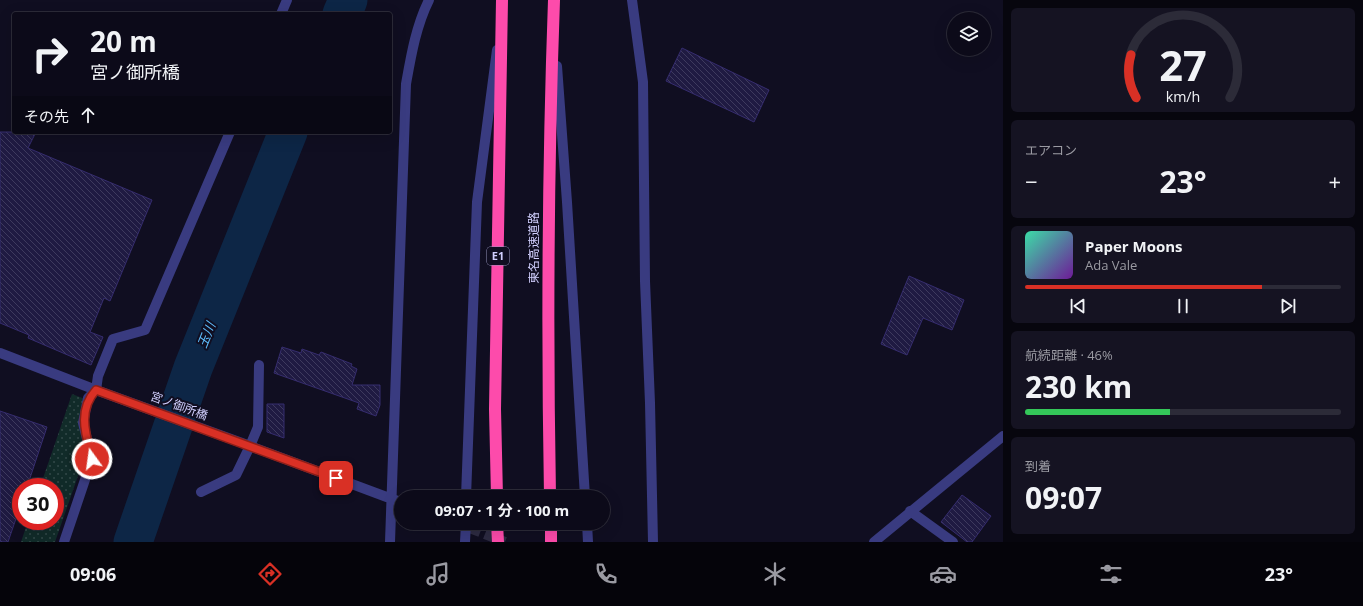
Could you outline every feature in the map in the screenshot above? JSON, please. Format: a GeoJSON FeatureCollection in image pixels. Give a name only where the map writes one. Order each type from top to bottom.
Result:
{"type":"FeatureCollection","features":[{"type":"Feature","properties":{"kind":"highway","name":"E1"},"geometry":{"type":"LineString","coordinates":[[497,490],[495,409],[502,0]]}},
{"type":"Feature","properties":{"kind":"highway","name":"東名高速道路"},"geometry":{"type":"LineString","coordinates":[[550,490],[548,228],[554,0]]}},
{"type":"Feature","properties":{"kind":"highway"},"geometry":{"type":"LineString","coordinates":[[497,530],[498,542]]}},
{"type":"Feature","properties":{"kind":"highway"},"geometry":{"type":"LineString","coordinates":[[551,530],[551,542]]}},
{"type":"Feature","properties":{"kind":"street"},"geometry":{"type":"LineString","coordinates":[[282,12],[287,0]]}},
{"type":"Feature","properties":{"kind":"street"},"geometry":{"type":"LineString","coordinates":[[397,490],[406,84],[412,50],[424,9],[429,0]]}},
{"type":"Feature","properties":{"kind":"street"},"geometry":{"type":"LineString","coordinates":[[632,0],[643,82],[644,281],[650,403],[653,542]]}},
{"type":"Feature","properties":{"kind":"street"},"geometry":{"type":"LineString","coordinates":[[466,490],[477,202],[501,16]]}},
{"type":"Feature","properties":{"kind":"street"},"geometry":{"type":"LineString","coordinates":[[553,18],[567,202],[585,490]]}},
{"type":"Feature","properties":{"kind":"street"},"geometry":{"type":"LineString","coordinates":[[64,542],[92,459],[83,423],[88,398],[96,390],[98,376],[113,338],[145,330],[229,134]]}},
{"type":"Feature","properties":{"kind":"street","name":"宮ノ御所橋"},"geometry":{"type":"LineString","coordinates":[[0,353],[106,394],[246,444],[394,500]]}},
{"type":"Feature","properties":{"kind":"street"},"geometry":{"type":"LineString","coordinates":[[201,492],[236,475],[246,444],[258,427],[258,366]]}},
{"type":"Feature","properties":{"kind":"street"},"geometry":{"type":"LineString","coordinates":[[874,542],[1003,436]]}},
{"type":"Feature","properties":{"kind":"street"},"geometry":{"type":"LineString","coordinates":[[910,511],[953,542]]}},
{"type":"Feature","properties":{"kind":"street"},"geometry":{"type":"LineString","coordinates":[[390,542],[394,519]]}},
{"type":"Feature","properties":{"kind":"street"},"geometry":{"type":"LineString","coordinates":[[465,542],[466,530]]}},
{"type":"Feature","properties":{"kind":"street"},"geometry":{"type":"LineString","coordinates":[[587,530],[588,542]]}},
{"type":"Feature","properties":{"kind":"green space"},"geometry":{"type":"Polygon","coordinates":[[[72,394],[85,399],[87,450],[64,516],[64,478],[43,478],[72,394]]]}},
{"type":"Feature","properties":{"kind":"green space"},"geometry":{"type":"Polygon","coordinates":[[[25,530],[59,530],[55,542],[21,542],[25,530]]]}},
{"type":"Feature","properties":{"kind":"building"},"geometry":{"type":"Polygon","coordinates":[[[682,48],[769,90],[754,122],[666,81],[682,48]]]}},
{"type":"Feature","properties":{"kind":"building"},"geometry":{"type":"Polygon","coordinates":[[[0,132],[12,132],[12,134],[35,134],[28,148],[152,200],[110,301],[104,298],[90,332],[103,337],[91,365],[28,338],[29,335],[0,323],[0,132]]]}},
{"type":"Feature","properties":{"kind":"building"},"geometry":{"type":"Polygon","coordinates":[[[909,276],[964,300],[952,330],[923,318],[907,355],[881,344],[909,276]]]}},
{"type":"Feature","properties":{"kind":"building"},"geometry":{"type":"Polygon","coordinates":[[[282,347],[301,353],[302,349],[319,355],[321,352],[352,364],[351,366],[357,369],[352,385],[380,385],[380,405],[376,416],[357,409],[359,403],[274,373],[282,347]]]}},
{"type":"Feature","properties":{"kind":"building"},"geometry":{"type":"Polygon","coordinates":[[[267,404],[284,404],[284,438],[267,432],[267,404]]]}},
{"type":"Feature","properties":{"kind":"building"},"geometry":{"type":"Polygon","coordinates":[[[0,411],[47,427],[30,478],[12,478],[12,530],[8,542],[0,542],[0,411]]]}},
{"type":"Feature","properties":{"kind":"building"},"geometry":{"type":"Polygon","coordinates":[[[962,495],[991,516],[972,542],[967,542],[941,522],[962,495]]]}},
{"type":"Feature","properties":{"kind":"waterway","name":"玉川"},"geometry":{"type":"LineString","coordinates":[[343,12],[348,0]]}},
{"type":"Feature","properties":{"kind":"waterway","name":"玉川"},"geometry":{"type":"LineString","coordinates":[[133,542],[193,368],[287,134]]}},
{"type":"Feature","properties":{"kind":"tunnel"},"geometry":{"type":"LineString","coordinates":[[475,530],[505,542]]}},
{"type":"Feature","properties":{"kind":"route"},"geometry":{"type":"LineString","coordinates":[[92,459],[83,423],[88,398],[96,390],[336,478]]}}]}
